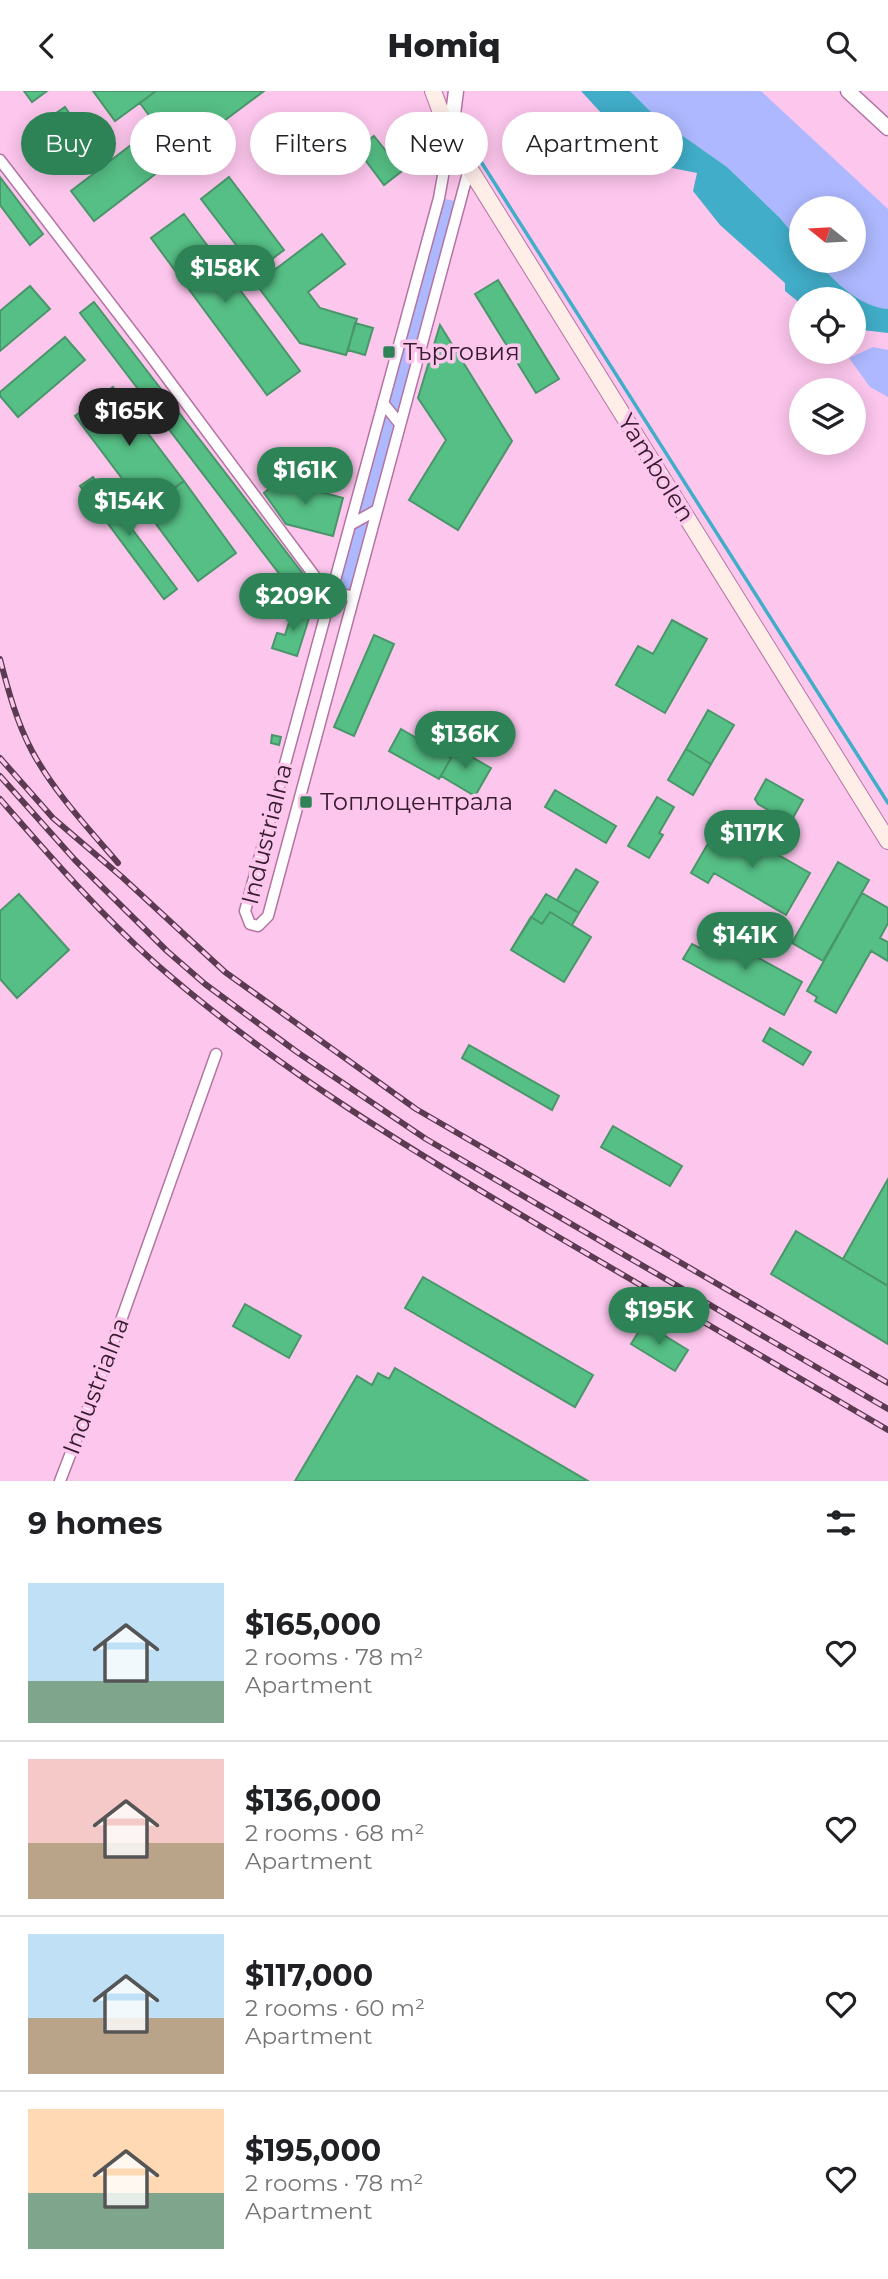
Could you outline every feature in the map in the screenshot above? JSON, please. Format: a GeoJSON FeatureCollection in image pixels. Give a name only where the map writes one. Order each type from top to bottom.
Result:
{"type":"FeatureCollection","features":[{"type":"Feature","properties":{"kind":"main road","name":"Yambolen"},"geometry":{"type":"LineString","coordinates":[[433,91],[441,112]]}},
{"type":"Feature","properties":{"kind":"main road","name":"Yambolen"},"geometry":{"type":"LineString","coordinates":[[473,175],[888,841]]}},
{"type":"Feature","properties":{"kind":"street"},"geometry":{"type":"LineString","coordinates":[[453,112],[456,91]]}},
{"type":"Feature","properties":{"kind":"street"},"geometry":{"type":"LineString","coordinates":[[853,93],[888,128]]}},
{"type":"Feature","properties":{"kind":"street"},"geometry":{"type":"LineString","coordinates":[[0,160],[316,578],[332,592],[354,597]]}},
{"type":"Feature","properties":{"kind":"street","name":"Industrialna"},"geometry":{"type":"LineString","coordinates":[[443,175],[245,911],[250,924],[258,926],[268,916],[467,175]]}},
{"type":"Feature","properties":{"kind":"street"},"geometry":{"type":"LineString","coordinates":[[383,403],[400,424]]}},
{"type":"Feature","properties":{"kind":"street"},"geometry":{"type":"LineString","coordinates":[[350,525],[377,510]]}},
{"type":"Feature","properties":{"kind":"street"},"geometry":{"type":"LineString","coordinates":[[294,729],[315,741]]}},
{"type":"Feature","properties":{"kind":"street","name":"Industrialna"},"geometry":{"type":"LineString","coordinates":[[60,1481],[109,1354],[216,1054]]}},
{"type":"Feature","properties":{"kind":"shaded area"},"geometry":{"type":"Polygon","coordinates":[[[581,91],[630,91],[651,112],[600,112],[581,91]]]}},
{"type":"Feature","properties":{"kind":"shaded area"},"geometry":{"type":"Polygon","coordinates":[[[630,91],[761,91],[888,209],[888,309],[866,302],[866,287],[843,287],[828,273],[866,273],[866,196],[789,196],[789,229],[727,167],[683,136],[683,112],[651,112],[630,91]]]}},
{"type":"Feature","properties":{"kind":"shaded area"},"geometry":{"type":"Polygon","coordinates":[[[683,136],[727,167],[789,229],[789,273],[828,273],[843,287],[789,287],[789,294],[785,291],[785,283],[720,225],[693,191],[697,173],[683,170],[683,136]]]}},
{"type":"Feature","properties":{"kind":"shaded area"},"geometry":{"type":"Polygon","coordinates":[[[439,198],[461,202],[354,597],[332,592],[439,198]]]}},
{"type":"Feature","properties":{"kind":"shaded area"},"geometry":{"type":"Polygon","coordinates":[[[866,302],[888,309],[888,333],[866,330],[866,302]]]}},
{"type":"Feature","properties":{"kind":"shaded area"},"geometry":{"type":"Polygon","coordinates":[[[873,347],[888,350],[888,397],[870,387],[853,364],[866,364],[866,350],[873,347]]]}},
{"type":"Feature","properties":{"kind":"building"},"geometry":{"type":"Polygon","coordinates":[[[24,91],[47,91],[32,102],[24,91]]]}},
{"type":"Feature","properties":{"kind":"building"},"geometry":{"type":"Polygon","coordinates":[[[93,91],[156,91],[116,120],[116,112],[108,112],[93,91]]]}},
{"type":"Feature","properties":{"kind":"building"},"geometry":{"type":"Polygon","coordinates":[[[156,91],[264,91],[236,112],[147,112],[140,103],[156,91]]]}},
{"type":"Feature","properties":{"kind":"building"},"geometry":{"type":"Polygon","coordinates":[[[374,136],[385,150],[385,175],[397,175],[384,185],[371,168],[371,138],[374,136]]]}},
{"type":"Feature","properties":{"kind":"building"},"geometry":{"type":"Polygon","coordinates":[[[130,146],[130,175],[154,175],[94,221],[71,191],[92,175],[116,175],[116,157],[130,146]]]}},
{"type":"Feature","properties":{"kind":"building"},"geometry":{"type":"Polygon","coordinates":[[[0,177],[43,234],[30,245],[0,205],[0,177]]]}},
{"type":"Feature","properties":{"kind":"building"},"geometry":{"type":"Polygon","coordinates":[[[229,177],[284,250],[256,271],[201,199],[229,177]]]}},
{"type":"Feature","properties":{"kind":"building"},"geometry":{"type":"Polygon","coordinates":[[[184,214],[300,371],[267,395],[151,238],[184,214]]]}},
{"type":"Feature","properties":{"kind":"building"},"geometry":{"type":"Polygon","coordinates":[[[322,234],[345,264],[308,292],[320,308],[357,319],[346,355],[300,343],[256,284],[322,234]]]}},
{"type":"Feature","properties":{"kind":"building"},"geometry":{"type":"Polygon","coordinates":[[[498,280],[559,379],[536,393],[475,294],[498,280]]]}},
{"type":"Feature","properties":{"kind":"building"},"geometry":{"type":"Polygon","coordinates":[[[30,286],[50,309],[0,351],[0,311],[30,286]]]}},
{"type":"Feature","properties":{"kind":"building"},"geometry":{"type":"Polygon","coordinates":[[[94,302],[320,596],[314,613],[298,608],[300,601],[80,313],[94,302]]]}},
{"type":"Feature","properties":{"kind":"building"},"geometry":{"type":"Polygon","coordinates":[[[355,323],[373,328],[365,355],[348,350],[355,323]]]}},
{"type":"Feature","properties":{"kind":"building"},"geometry":{"type":"Polygon","coordinates":[[[440,325],[512,441],[458,530],[409,500],[446,440],[418,398],[440,325]]]}},
{"type":"Feature","properties":{"kind":"building"},"geometry":{"type":"Polygon","coordinates":[[[65,337],[85,360],[18,417],[0,396],[0,392],[65,337]]]}},
{"type":"Feature","properties":{"kind":"building"},"geometry":{"type":"Polygon","coordinates":[[[113,387],[184,481],[145,509],[75,416],[113,387]]]}},
{"type":"Feature","properties":{"kind":"building"},"geometry":{"type":"Polygon","coordinates":[[[93,477],[177,589],[164,599],[80,486],[93,477]]]}},
{"type":"Feature","properties":{"kind":"building"},"geometry":{"type":"Polygon","coordinates":[[[273,479],[343,498],[333,536],[286,524],[264,493],[270,488],[273,479]]]}},
{"type":"Feature","properties":{"kind":"building"},"geometry":{"type":"Polygon","coordinates":[[[184,481],[236,553],[198,581],[145,509],[184,481]]]}},
{"type":"Feature","properties":{"kind":"building"},"geometry":{"type":"Polygon","coordinates":[[[294,607],[311,612],[297,656],[272,648],[277,633],[285,635],[294,607]]]}},
{"type":"Feature","properties":{"kind":"building"},"geometry":{"type":"Polygon","coordinates":[[[672,620],[707,639],[665,713],[616,685],[638,646],[653,654],[672,620]]]}},
{"type":"Feature","properties":{"kind":"building"},"geometry":{"type":"Polygon","coordinates":[[[374,635],[394,644],[354,736],[334,727],[374,635]]]}},
{"type":"Feature","properties":{"kind":"building"},"geometry":{"type":"Polygon","coordinates":[[[708,710],[734,725],[711,764],[686,749],[708,710]]]}},
{"type":"Feature","properties":{"kind":"building"},"geometry":{"type":"Polygon","coordinates":[[[401,729],[451,758],[439,779],[389,751],[401,729]]]}},
{"type":"Feature","properties":{"kind":"building"},"geometry":{"type":"Polygon","coordinates":[[[272,735],[281,737],[279,745],[271,743],[272,735]]]}},
{"type":"Feature","properties":{"kind":"building"},"geometry":{"type":"Polygon","coordinates":[[[449,744],[491,768],[475,796],[441,776],[451,758],[444,754],[449,744]]]}},
{"type":"Feature","properties":{"kind":"building"},"geometry":{"type":"Polygon","coordinates":[[[686,749],[711,764],[693,795],[668,780],[686,749]]]}},
{"type":"Feature","properties":{"kind":"building"},"geometry":{"type":"Polygon","coordinates":[[[766,779],[803,800],[790,823],[758,804],[755,799],[766,779]]]}},
{"type":"Feature","properties":{"kind":"building"},"geometry":{"type":"Polygon","coordinates":[[[555,790],[616,826],[606,843],[545,807],[555,790]]]}},
{"type":"Feature","properties":{"kind":"building"},"geometry":{"type":"Polygon","coordinates":[[[657,797],[674,807],[659,833],[663,835],[649,858],[628,846],[657,797]]]}},
{"type":"Feature","properties":{"kind":"building"},"geometry":{"type":"Polygon","coordinates":[[[738,832],[810,873],[786,915],[714,873],[708,883],[691,873],[714,833],[732,843],[738,832]]]}},
{"type":"Feature","properties":{"kind":"building"},"geometry":{"type":"Polygon","coordinates":[[[838,862],[869,880],[823,961],[792,943],[838,862]]]}},
{"type":"Feature","properties":{"kind":"building"},"geometry":{"type":"Polygon","coordinates":[[[576,869],[598,882],[579,913],[557,900],[576,869]]]}},
{"type":"Feature","properties":{"kind":"building"},"geometry":{"type":"Polygon","coordinates":[[[862,893],[888,908],[888,923],[880,938],[888,942],[888,961],[871,951],[836,1013],[815,1001],[817,997],[807,991],[862,893]]]}},
{"type":"Feature","properties":{"kind":"building"},"geometry":{"type":"Polygon","coordinates":[[[19,894],[69,950],[17,998],[0,979],[0,911],[19,894]]]}},
{"type":"Feature","properties":{"kind":"building"},"geometry":{"type":"Polygon","coordinates":[[[546,894],[579,913],[572,925],[591,937],[564,982],[511,950],[546,894]]]}},
{"type":"Feature","properties":{"kind":"building"},"geometry":{"type":"Polygon","coordinates":[[[550,912],[591,937],[564,982],[511,950],[531,917],[542,924],[550,912]]]}},
{"type":"Feature","properties":{"kind":"building"},"geometry":{"type":"Polygon","coordinates":[[[710,931],[802,982],[784,1015],[683,959],[692,944],[700,948],[710,931]]]}},
{"type":"Feature","properties":{"kind":"building"},"geometry":{"type":"Polygon","coordinates":[[[770,1028],[811,1052],[803,1065],[763,1041],[770,1028]]]}},
{"type":"Feature","properties":{"kind":"building"},"geometry":{"type":"Polygon","coordinates":[[[469,1045],[559,1096],[552,1110],[462,1058],[469,1045]]]}},
{"type":"Feature","properties":{"kind":"building"},"geometry":{"type":"Polygon","coordinates":[[[613,1126],[682,1166],[670,1186],[601,1147],[613,1126]]]}},
{"type":"Feature","properties":{"kind":"building"},"geometry":{"type":"Polygon","coordinates":[[[888,1179],[888,1286],[843,1259],[888,1179]]]}},
{"type":"Feature","properties":{"kind":"building"},"geometry":{"type":"Polygon","coordinates":[[[796,1231],[888,1286],[888,1344],[771,1274],[796,1231]]]}},
{"type":"Feature","properties":{"kind":"building"},"geometry":{"type":"Polygon","coordinates":[[[423,1277],[593,1375],[575,1407],[405,1308],[423,1277]]]}},
{"type":"Feature","properties":{"kind":"building"},"geometry":{"type":"Polygon","coordinates":[[[245,1304],[301,1336],[289,1358],[233,1326],[245,1304]]]}},
{"type":"Feature","properties":{"kind":"building"},"geometry":{"type":"Polygon","coordinates":[[[644,1323],[688,1350],[675,1371],[631,1344],[644,1323]]]}},
{"type":"Feature","properties":{"kind":"building"},"geometry":{"type":"Polygon","coordinates":[[[395,1368],[588,1481],[295,1481],[357,1376],[372,1385],[378,1373],[389,1379],[395,1368]]]}},
{"type":"Feature","properties":{"kind":"waterway"},"geometry":{"type":"LineString","coordinates":[[488,173],[888,803]]}},
{"type":"Feature","properties":{"kind":"railway"},"geometry":{"type":"LineString","coordinates":[[0,659],[17,718],[32,751],[61,795],[118,863]]}},
{"type":"Feature","properties":{"kind":"railway"},"geometry":{"type":"LineString","coordinates":[[0,758],[53,818],[225,972],[416,1109],[888,1383]]}},
{"type":"Feature","properties":{"kind":"railway"},"geometry":{"type":"LineString","coordinates":[[0,776],[75,860],[167,951],[205,984],[297,1052],[426,1139],[888,1409]]}},
{"type":"Feature","properties":{"kind":"railway"},"geometry":{"type":"LineString","coordinates":[[0,799],[134,944],[249,1039],[349,1108],[451,1173],[888,1430]]}},
{"type":"Feature","properties":{"kind":"place","name":"Търговия"},"geometry":{"type":"Point","coordinates":[389,352]}},
{"type":"Feature","properties":{"kind":"place","name":"Топлоцентрала"},"geometry":{"type":"Point","coordinates":[306,802]}}]}
